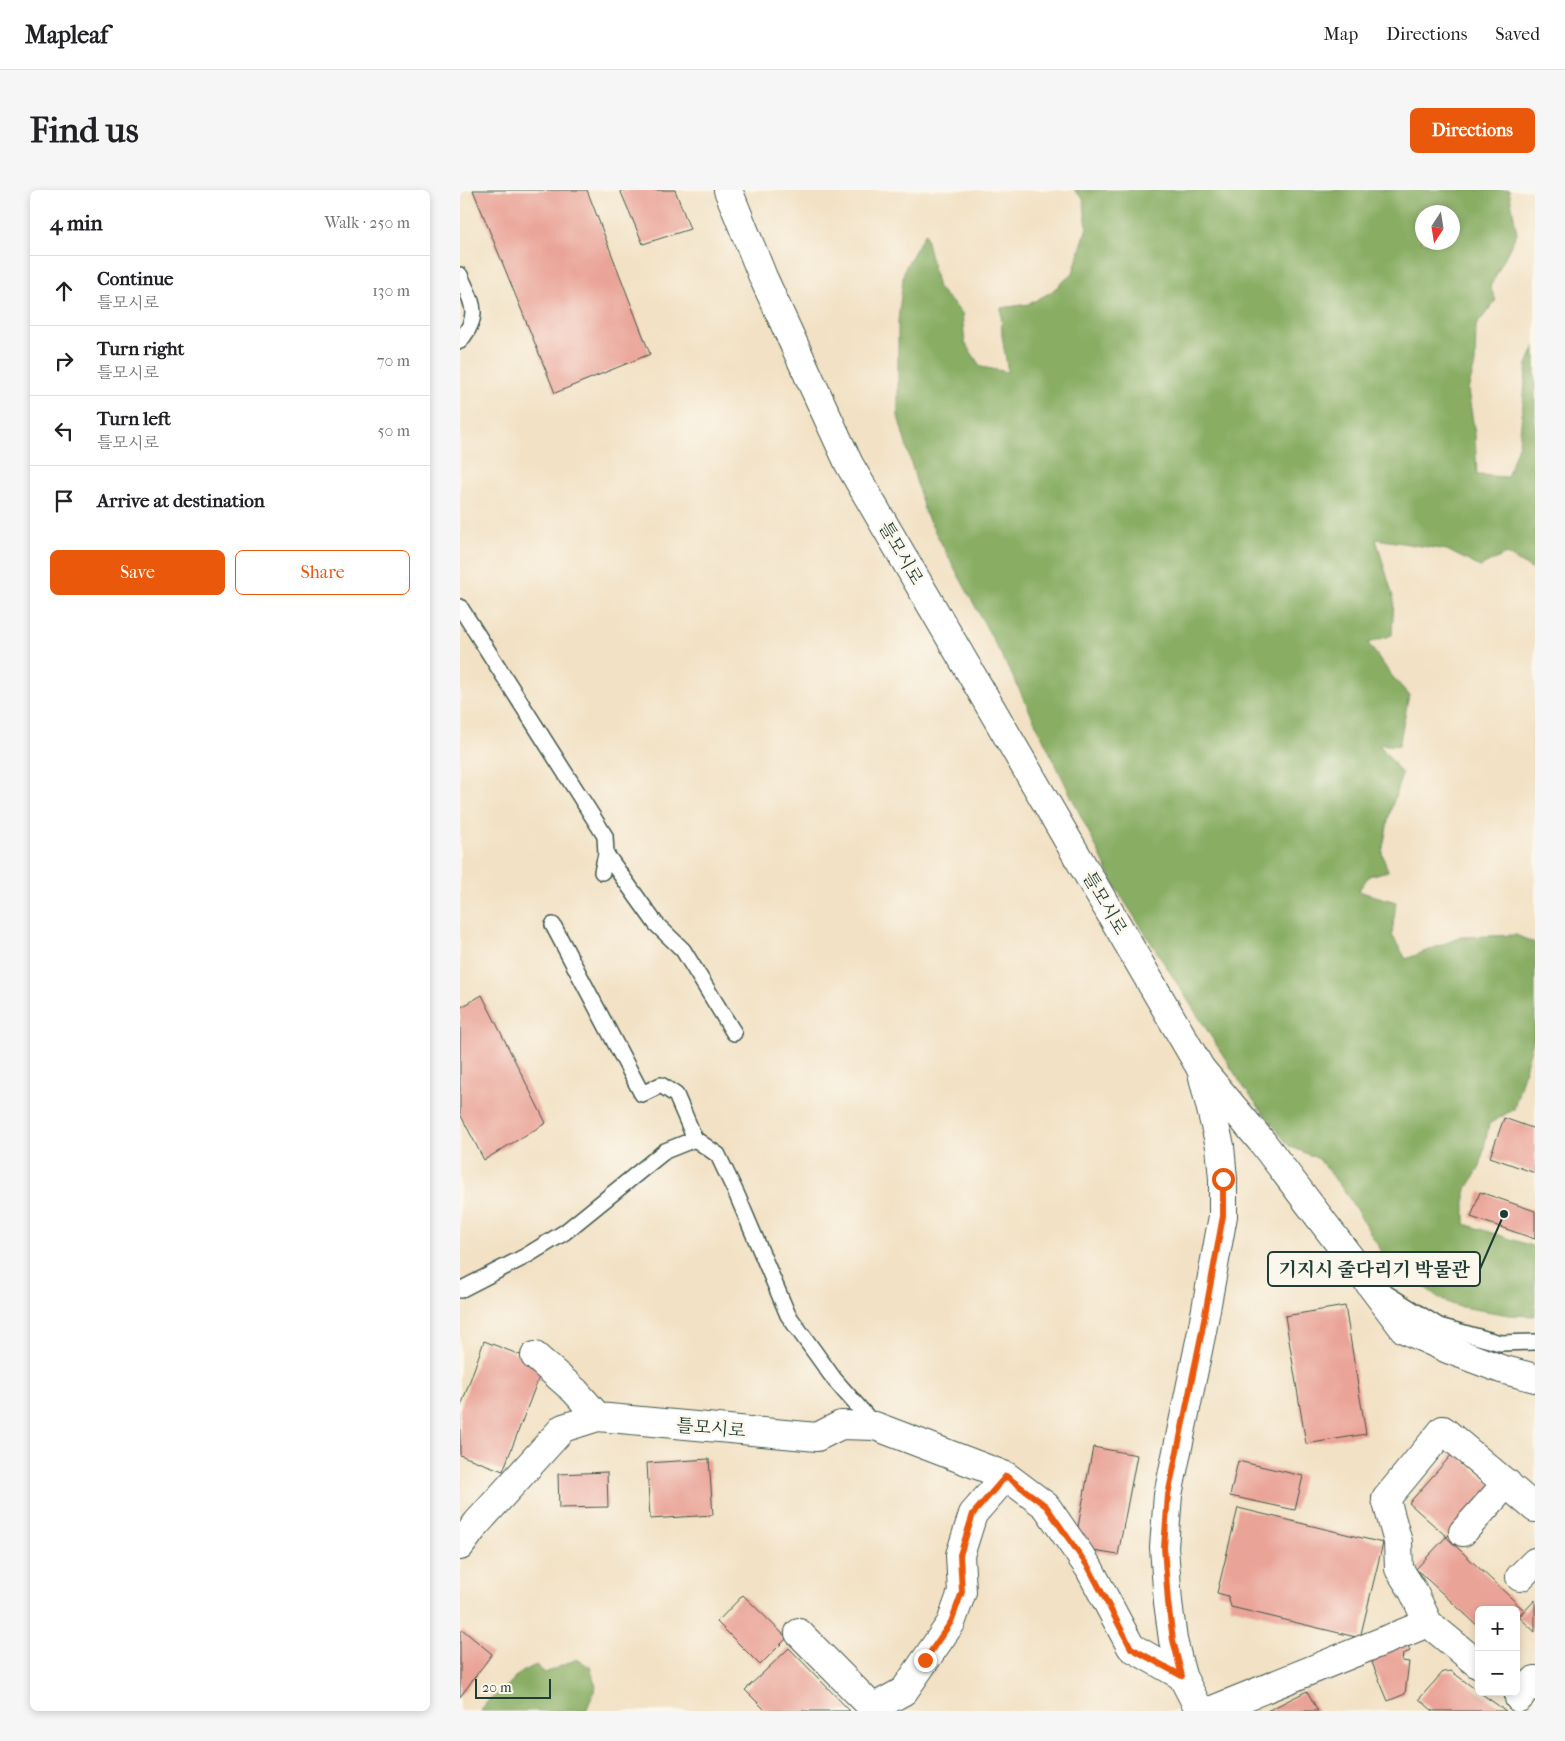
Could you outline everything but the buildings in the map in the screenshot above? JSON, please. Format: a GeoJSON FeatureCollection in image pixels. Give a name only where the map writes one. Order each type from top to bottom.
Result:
{"type":"FeatureCollection","features":[{"type":"Feature","properties":{"kind":"street","name":"틀모시로"},"geometry":{"type":"LineString","coordinates":[[728,190],[763,277],[849,464],[1202,1069],[1220,1146],[1223,1179],[1223,1216],[1202,1331],[1168,1495],[1164,1547],[1173,1640],[1182,1676],[1200,1711]]}},
{"type":"Feature","properties":{"kind":"street"},"geometry":{"type":"LineString","coordinates":[[1202,1069],[1263,1143],[1404,1328],[1450,1350],[1501,1369],[1535,1378]]}},
{"type":"Feature","properties":{"kind":"street"},"geometry":{"type":"LineString","coordinates":[[534,1356],[575,1391],[598,1417]]}},
{"type":"Feature","properties":{"kind":"street","name":"틀모시로"},"geometry":{"type":"LineString","coordinates":[[460,1546],[477,1524],[563,1428],[598,1417],[817,1438],[841,1425],[875,1426],[1006,1476],[1046,1506],[1089,1568],[1131,1648],[1182,1676]]}},
{"type":"Feature","properties":{"kind":"street"},"geometry":{"type":"LineString","coordinates":[[1475,1662],[1428,1623],[1413,1590],[1398,1569],[1398,1542],[1386,1499],[1443,1430],[1535,1508]]}},
{"type":"Feature","properties":{"kind":"street"},"geometry":{"type":"LineString","coordinates":[[800,1634],[873,1708],[904,1690],[951,1622],[962,1592],[960,1555],[973,1514],[1006,1476]]}},
{"type":"Feature","properties":{"kind":"street"},"geometry":{"type":"LineString","coordinates":[[1462,1532],[1507,1483]]}},
{"type":"Feature","properties":{"kind":"street"},"geometry":{"type":"LineString","coordinates":[[1210,1711],[1428,1623]]}},
{"type":"Feature","properties":{"kind":"lane"},"geometry":{"type":"LineString","coordinates":[[460,275],[474,308],[470,330],[460,341]]}},
{"type":"Feature","properties":{"kind":"lane"},"geometry":{"type":"LineString","coordinates":[[460,607],[605,836],[606,854],[602,872]]}},
{"type":"Feature","properties":{"kind":"lane"},"geometry":{"type":"LineString","coordinates":[[606,854],[656,924],[683,950],[734,1033]]}},
{"type":"Feature","properties":{"kind":"lane"},"geometry":{"type":"LineString","coordinates":[[553,925],[642,1094],[661,1085],[676,1095],[695,1138],[718,1155],[788,1315],[834,1378],[875,1426]]}},
{"type":"Feature","properties":{"kind":"lane"},"geometry":{"type":"LineString","coordinates":[[460,1290],[526,1256],[565,1232],[665,1151],[695,1138]]}},
{"type":"Feature","properties":{"kind":"lane"},"geometry":{"type":"LineString","coordinates":[[1368,1282],[1439,1326],[1500,1343],[1535,1342]]}},
{"type":"Feature","properties":{"kind":"green space"},"geometry":{"type":"Polygon","coordinates":[[[1074,190],[1509,190],[1517,233],[1490,287],[1496,300],[1476,326],[1475,364],[1468,390],[1475,435],[1477,475],[1507,477],[1519,443],[1527,364],[1535,346],[1535,571],[1506,554],[1480,567],[1447,550],[1376,539],[1394,600],[1392,635],[1368,643],[1392,676],[1409,695],[1399,746],[1379,744],[1402,774],[1389,816],[1382,853],[1388,871],[1369,876],[1358,891],[1396,902],[1392,935],[1406,959],[1461,937],[1516,935],[1535,943],[1535,1034],[1514,1109],[1489,1124],[1480,1167],[1465,1192],[1465,1224],[1535,1247],[1535,1316],[1509,1315],[1456,1306],[1442,1300],[1386,1259],[1346,1193],[1319,1159],[1289,1146],[1244,1088],[1116,888],[1012,675],[925,513],[898,416],[898,321],[904,270],[925,233],[938,288],[962,313],[965,343],[981,367],[1008,372],[1002,336],[1001,308],[1029,304],[1051,292],[1073,273],[1087,227],[1083,199],[1074,190]]]}},
{"type":"Feature","properties":{"kind":"green space"},"geometry":{"type":"Polygon","coordinates":[[[577,1659],[590,1667],[596,1687],[586,1711],[481,1711],[485,1703],[504,1689],[521,1672],[536,1665],[545,1673],[577,1659]]]}},
{"type":"Feature","properties":{"kind":"place","name":"기지시 줄다리기 박물관"},"geometry":{"type":"Point","coordinates":[1504,1214]}},
{"type":"Feature","properties":{"kind":"route"},"geometry":{"type":"LineString","coordinates":[[925,1660],[951,1622],[962,1592],[960,1555],[973,1514],[1006,1476],[1046,1506],[1089,1568],[1131,1648],[1182,1676],[1173,1640],[1168,1602],[1164,1547],[1168,1495],[1202,1331],[1223,1216],[1223,1179]]}}]}
